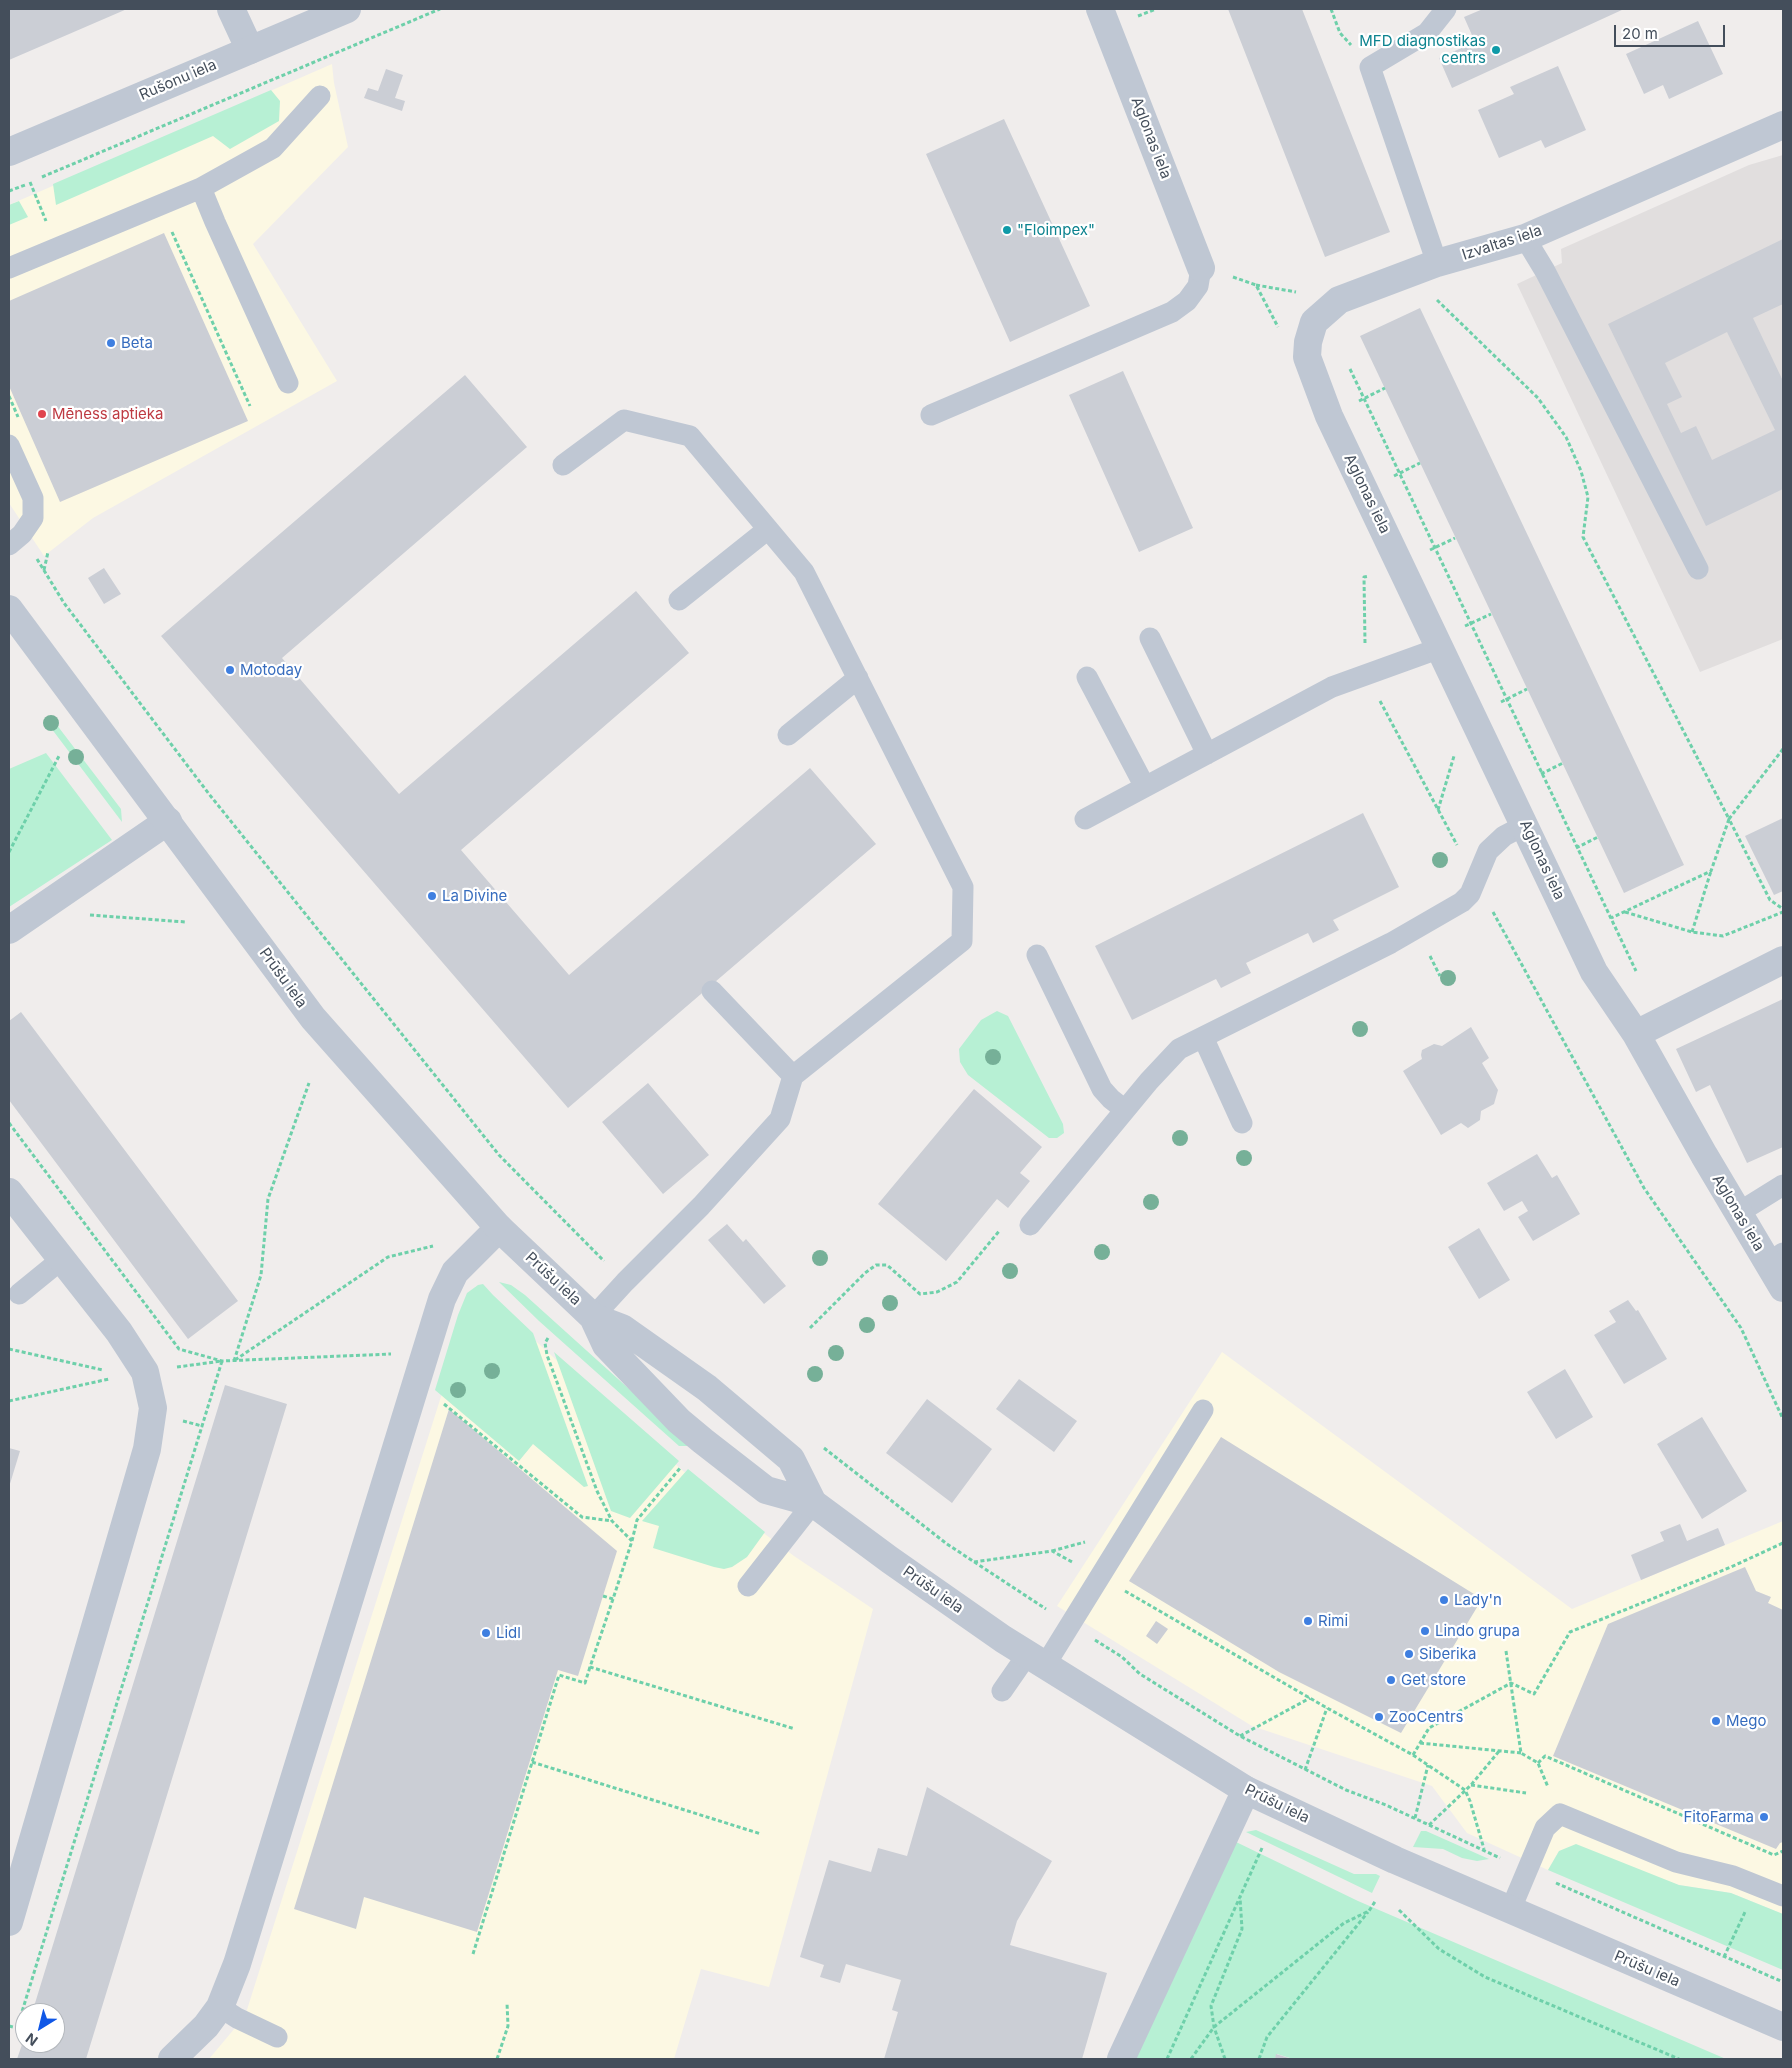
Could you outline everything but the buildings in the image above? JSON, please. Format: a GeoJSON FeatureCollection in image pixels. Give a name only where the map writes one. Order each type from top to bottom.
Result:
{"type":"FeatureCollection","features":[{"type":"Feature","properties":{"kind":"street"},"geometry":{"type":"LineString","coordinates":[[231,9],[250,50]]}},
{"type":"Feature","properties":{"kind":"street","name":"Rušonu iela"},"geometry":{"type":"LineString","coordinates":[[9,152],[347,9]]}},
{"type":"Feature","properties":{"kind":"street","name":"Aglonas iela"},"geometry":{"type":"LineString","coordinates":[[1100,9],[1201,268]]}},
{"type":"Feature","properties":{"kind":"street","name":"Izvaltas iela"},"geometry":{"type":"LineString","coordinates":[[1307,357],[1308,342],[1314,322],[1331,306],[1356,293],[1437,262],[1525,238],[1783,125]]}},
{"type":"Feature","properties":{"kind":"street","name":"Aglonas iela"},"geometry":{"type":"LineString","coordinates":[[1307,357],[1330,416],[1526,825],[1594,972],[1636,1034],[1738,1213],[1776,1258],[1783,1288]]}},
{"type":"Feature","properties":{"kind":"street","name":"Prūšu iela"},"geometry":{"type":"LineString","coordinates":[[9,609],[313,1018],[499,1228],[593,1317],[606,1345],[679,1421],[766,1490],[813,1503],[890,1560],[1036,1661],[1246,1790],[1395,1860],[1510,1911],[1783,2027]]}},
{"type":"Feature","properties":{"kind":"street"},"geometry":{"type":"LineString","coordinates":[[9,930],[168,821]]}},
{"type":"Feature","properties":{"kind":"street"},"geometry":{"type":"LineString","coordinates":[[1636,1034],[1783,960]]}},
{"type":"Feature","properties":{"kind":"street"},"geometry":{"type":"LineString","coordinates":[[9,1192],[119,1332],[145,1372],[153,1408],[147,1449],[9,1922]]}},
{"type":"Feature","properties":{"kind":"street"},"geometry":{"type":"LineString","coordinates":[[172,2059],[206,2026],[220,2007],[237,1964],[442,1299],[455,1272],[499,1228]]}},
{"type":"Feature","properties":{"kind":"street","name":"Prūšu iela"},"geometry":{"type":"LineString","coordinates":[[593,1317],[622,1328],[706,1388],[791,1458],[813,1503]]}},
{"type":"Feature","properties":{"kind":"street"},"geometry":{"type":"LineString","coordinates":[[1121,2059],[1246,1790]]}},
{"type":"Feature","properties":{"kind":"lane"},"geometry":{"type":"LineString","coordinates":[[1437,262],[1370,67],[1427,33],[1446,9]]}},
{"type":"Feature","properties":{"kind":"lane"},"geometry":{"type":"LineString","coordinates":[[9,268],[201,188],[273,148],[320,96]]}},
{"type":"Feature","properties":{"kind":"lane"},"geometry":{"type":"LineString","coordinates":[[201,188],[288,383]]}},
{"type":"Feature","properties":{"kind":"lane"},"geometry":{"type":"LineString","coordinates":[[1525,238],[1545,271],[1698,569]]}},
{"type":"Feature","properties":{"kind":"lane"},"geometry":{"type":"LineString","coordinates":[[930,416],[1172,312],[1187,301],[1198,286],[1201,268]]}},
{"type":"Feature","properties":{"kind":"lane"},"geometry":{"type":"LineString","coordinates":[[563,465],[624,420],[690,436],[804,572],[963,887],[962,941],[793,1076],[780,1119],[701,1206],[593,1317]]}},
{"type":"Feature","properties":{"kind":"lane"},"geometry":{"type":"LineString","coordinates":[[9,445],[33,498],[33,518],[15,539]]}},
{"type":"Feature","properties":{"kind":"lane"},"geometry":{"type":"LineString","coordinates":[[679,600],[768,529]]}},
{"type":"Feature","properties":{"kind":"lane"},"geometry":{"type":"LineString","coordinates":[[1150,638],[1207,754]]}},
{"type":"Feature","properties":{"kind":"lane"},"geometry":{"type":"LineString","coordinates":[[1085,819],[1332,687],[1440,648]]}},
{"type":"Feature","properties":{"kind":"lane"},"geometry":{"type":"LineString","coordinates":[[1087,677],[1145,787]]}},
{"type":"Feature","properties":{"kind":"lane"},"geometry":{"type":"LineString","coordinates":[[788,735],[858,678]]}},
{"type":"Feature","properties":{"kind":"lane"},"geometry":{"type":"LineString","coordinates":[[1030,1225],[1125,1110],[1179,1049],[1391,943],[1450,910],[1470,894],[1485,858],[1492,847],[1504,836],[1526,825]]}},
{"type":"Feature","properties":{"kind":"lane"},"geometry":{"type":"LineString","coordinates":[[1037,955],[1102,1088],[1111,1099],[1125,1110]]}},
{"type":"Feature","properties":{"kind":"lane"},"geometry":{"type":"LineString","coordinates":[[712,991],[793,1076]]}},
{"type":"Feature","properties":{"kind":"lane"},"geometry":{"type":"LineString","coordinates":[[1203,1037],[1242,1123]]}},
{"type":"Feature","properties":{"kind":"lane"},"geometry":{"type":"LineString","coordinates":[[1738,1213],[1783,1185]]}},
{"type":"Feature","properties":{"kind":"lane"},"geometry":{"type":"LineString","coordinates":[[19,1294],[62,1259]]}},
{"type":"Feature","properties":{"kind":"lane"},"geometry":{"type":"LineString","coordinates":[[1002,1691],[1036,1661],[1070,1624],[1203,1410]]}},
{"type":"Feature","properties":{"kind":"lane"},"geometry":{"type":"LineString","coordinates":[[748,1586],[813,1503]]}},
{"type":"Feature","properties":{"kind":"lane"},"geometry":{"type":"LineString","coordinates":[[1510,1911],[1546,1828],[1560,1814],[1676,1862],[1733,1876],[1783,1896]]}},
{"type":"Feature","properties":{"kind":"lane"},"geometry":{"type":"LineString","coordinates":[[220,2007],[237,2018],[277,2037]]}},
{"type":"Feature","properties":{"kind":"path"},"geometry":{"type":"LineString","coordinates":[[9,191],[440,9]]}},
{"type":"Feature","properties":{"kind":"path"},"geometry":{"type":"LineString","coordinates":[[1137,16],[1156,9]]}},
{"type":"Feature","properties":{"kind":"path"},"geometry":{"type":"LineString","coordinates":[[1332,9],[1340,33],[1370,67]]}},
{"type":"Feature","properties":{"kind":"path"},"geometry":{"type":"LineString","coordinates":[[30,182],[41,210]]}},
{"type":"Feature","properties":{"kind":"path"},"geometry":{"type":"LineString","coordinates":[[168,224],[250,406]]}},
{"type":"Feature","properties":{"kind":"path"},"geometry":{"type":"LineString","coordinates":[[1232,276],[1256,285],[1288,345],[1307,357]]}},
{"type":"Feature","properties":{"kind":"path"},"geometry":{"type":"LineString","coordinates":[[1434,296],[1538,398],[1566,437],[1581,472],[1588,497],[1583,537],[1770,900],[1783,908]]}},
{"type":"Feature","properties":{"kind":"path"},"geometry":{"type":"LineString","coordinates":[[1347,364],[1369,406],[1661,1022]]}},
{"type":"Feature","properties":{"kind":"path"},"geometry":{"type":"LineString","coordinates":[[15,539],[209,794],[500,1155],[625,1282]]}},
{"type":"Feature","properties":{"kind":"path"},"geometry":{"type":"LineString","coordinates":[[1401,564],[1364,578],[1365,674],[1644,1188],[1741,1328],[1783,1418]]}},
{"type":"Feature","properties":{"kind":"path"},"geometry":{"type":"LineString","coordinates":[[1438,810],[1460,736],[1473,715]]}},
{"type":"Feature","properties":{"kind":"path"},"geometry":{"type":"LineString","coordinates":[[1692,932],[1729,819],[1783,749]]}},
{"type":"Feature","properties":{"kind":"path"},"geometry":{"type":"LineString","coordinates":[[9,852],[59,756]]}},
{"type":"Feature","properties":{"kind":"path"},"geometry":{"type":"LineString","coordinates":[[1611,918],[1711,871]]}},
{"type":"Feature","properties":{"kind":"path"},"geometry":{"type":"LineString","coordinates":[[36,911],[186,922]]}},
{"type":"Feature","properties":{"kind":"path"},"geometry":{"type":"LineString","coordinates":[[1625,911],[1692,932],[1723,936],[1783,912]]}},
{"type":"Feature","properties":{"kind":"path"},"geometry":{"type":"LineString","coordinates":[[234,1361],[261,1275],[268,1198],[309,1083]]}},
{"type":"Feature","properties":{"kind":"path"},"geometry":{"type":"LineString","coordinates":[[9,1123],[179,1349],[222,1361],[402,1353],[423,1361]]}},
{"type":"Feature","properties":{"kind":"path"},"geometry":{"type":"LineString","coordinates":[[810,1328],[865,1273],[876,1265],[887,1265],[920,1294],[937,1292],[957,1282],[1005,1223]]}},
{"type":"Feature","properties":{"kind":"path"},"geometry":{"type":"LineString","coordinates":[[234,1361],[388,1257],[437,1245]]}},
{"type":"Feature","properties":{"kind":"path"},"geometry":{"type":"LineString","coordinates":[[548,1338],[545,1343],[548,1355],[597,1491],[612,1521],[632,1541]]}},
{"type":"Feature","properties":{"kind":"path"},"geometry":{"type":"LineString","coordinates":[[9,1349],[108,1371]]}},
{"type":"Feature","properties":{"kind":"path"},"geometry":{"type":"LineString","coordinates":[[9,2026],[17,2028],[222,1361]]}},
{"type":"Feature","properties":{"kind":"path"},"geometry":{"type":"LineString","coordinates":[[414,1391],[434,1397],[447,1405],[582,1517],[612,1521]]}},
{"type":"Feature","properties":{"kind":"path"},"geometry":{"type":"LineString","coordinates":[[822,1447],[947,1544],[1122,1657],[1140,1674],[1240,1736],[1346,1790],[1386,1805],[1527,1870],[1783,1982]]}},
{"type":"Feature","properties":{"kind":"path"},"geometry":{"type":"LineString","coordinates":[[473,1954],[559,1675],[585,1683],[632,1541],[637,1520],[688,1460]]}},
{"type":"Feature","properties":{"kind":"path"},"geometry":{"type":"LineString","coordinates":[[1511,1683],[1534,1694],[1570,1632],[1731,1567],[1783,1543]]}},
{"type":"Feature","properties":{"kind":"path"},"geometry":{"type":"LineString","coordinates":[[974,1562],[1052,1551],[1100,1576],[1327,1708],[1413,1755],[1465,1790],[1484,1850]]}},
{"type":"Feature","properties":{"kind":"path"},"geometry":{"type":"LineString","coordinates":[[603,1596],[613,1599]]}},
{"type":"Feature","properties":{"kind":"path"},"geometry":{"type":"LineString","coordinates":[[1506,1651],[1520,1753]]}},
{"type":"Feature","properties":{"kind":"path"},"geometry":{"type":"LineString","coordinates":[[590,1667],[796,1729]]}},
{"type":"Feature","properties":{"kind":"path"},"geometry":{"type":"LineString","coordinates":[[1413,1755],[1429,1728],[1511,1683]]}},
{"type":"Feature","properties":{"kind":"path"},"geometry":{"type":"LineString","coordinates":[[1240,1736],[1311,1698]]}},
{"type":"Feature","properties":{"kind":"path"},"geometry":{"type":"LineString","coordinates":[[1305,1770],[1327,1708]]}},
{"type":"Feature","properties":{"kind":"path"},"geometry":{"type":"LineString","coordinates":[[1420,1743],[1520,1753],[1538,1763],[1560,1814]]}},
{"type":"Feature","properties":{"kind":"path"},"geometry":{"type":"LineString","coordinates":[[1429,1825],[1471,1785],[1500,1750]]}},
{"type":"Feature","properties":{"kind":"path"},"geometry":{"type":"LineString","coordinates":[[1538,1763],[1545,1756],[1774,1855],[1783,1851]]}},
{"type":"Feature","properties":{"kind":"path"},"geometry":{"type":"LineString","coordinates":[[532,1762],[762,1834]]}},
{"type":"Feature","properties":{"kind":"path"},"geometry":{"type":"LineString","coordinates":[[1415,1818],[1428,1766]]}},
{"type":"Feature","properties":{"kind":"path"},"geometry":{"type":"LineString","coordinates":[[1471,1785],[1526,1793]]}},
{"type":"Feature","properties":{"kind":"path"},"geometry":{"type":"LineString","coordinates":[[1167,2059],[1262,1848]]}},
{"type":"Feature","properties":{"kind":"path"},"geometry":{"type":"LineString","coordinates":[[1724,1957],[1757,1885]]}},
{"type":"Feature","properties":{"kind":"path"},"geometry":{"type":"LineString","coordinates":[[1224,2059],[1214,2027],[1211,2006],[1242,1929],[1240,1897]]}},
{"type":"Feature","properties":{"kind":"path"},"geometry":{"type":"LineString","coordinates":[[1259,2059],[1267,2037],[1376,1900]]}},
{"type":"Feature","properties":{"kind":"path"},"geometry":{"type":"LineString","coordinates":[[1399,1910],[1439,1948],[1485,1977],[1679,2059]]}},
{"type":"Feature","properties":{"kind":"path"},"geometry":{"type":"LineString","coordinates":[[1191,2059],[1214,2027],[1344,1922],[1369,1911]]}},
{"type":"Feature","properties":{"kind":"path"},"geometry":{"type":"LineString","coordinates":[[497,2059],[508,2026],[507,2004]]}},
{"type":"Feature","properties":{"kind":"shaded area"},"geometry":{"type":"Polygon","coordinates":[[[332,64],[334,83],[348,147],[253,244],[337,381],[93,518],[44,556],[9,503],[9,205],[332,64]]]}},
{"type":"Feature","properties":{"kind":"shaded area"},"geometry":{"type":"Polygon","coordinates":[[[1783,155],[1783,639],[1700,672],[1517,284],[1562,263],[1561,249],[1749,165],[1783,155]]]}},
{"type":"Feature","properties":{"kind":"shaded area"},"geometry":{"type":"Polygon","coordinates":[[[476,1286],[578,1380],[696,1482],[794,1556],[873,1609],[769,1987],[701,1969],[674,2059],[209,2059],[245,2016],[476,1286]]]}},
{"type":"Feature","properties":{"kind":"shaded area"},"geometry":{"type":"Polygon","coordinates":[[[1222,1352],[1572,1609],[1783,1521],[1783,1914],[1731,1893],[1679,1885],[1559,1851],[1548,1870],[1467,1833],[1432,1786],[1252,1726],[1057,1606],[1222,1352]]]}},
{"type":"Feature","properties":{"kind":"green space"},"geometry":{"type":"Polygon","coordinates":[[[271,90],[280,101],[279,121],[230,149],[213,136],[56,205],[53,184],[271,90]]]}},
{"type":"Feature","properties":{"kind":"green space"},"geometry":{"type":"Polygon","coordinates":[[[19,201],[28,217],[9,225],[9,205],[19,201]]]}},
{"type":"Feature","properties":{"kind":"green space"},"geometry":{"type":"Polygon","coordinates":[[[50,716],[121,809],[122,822],[45,720],[50,716]]]}},
{"type":"Feature","properties":{"kind":"green space"},"geometry":{"type":"Polygon","coordinates":[[[46,753],[112,840],[9,907],[9,769],[46,753]]]}},
{"type":"Feature","properties":{"kind":"green space"},"geometry":{"type":"Polygon","coordinates":[[[997,1011],[1008,1016],[1063,1124],[1064,1133],[1057,1138],[1049,1138],[968,1075],[960,1062],[959,1049],[981,1020],[997,1011]]]}},
{"type":"Feature","properties":{"kind":"green space"},"geometry":{"type":"Polygon","coordinates":[[[499,1282],[511,1285],[525,1295],[689,1443],[687,1446],[679,1446],[539,1321],[499,1282]]]}},
{"type":"Feature","properties":{"kind":"green space"},"geometry":{"type":"Polygon","coordinates":[[[483,1284],[533,1333],[588,1486],[584,1487],[533,1444],[519,1461],[435,1390],[458,1315],[467,1293],[478,1285],[483,1284]]]}},
{"type":"Feature","properties":{"kind":"green space"},"geometry":{"type":"Polygon","coordinates":[[[554,1352],[679,1461],[630,1518],[611,1511],[554,1352]]]}},
{"type":"Feature","properties":{"kind":"green space"},"geometry":{"type":"Polygon","coordinates":[[[688,1469],[765,1532],[747,1557],[732,1567],[724,1569],[714,1567],[653,1548],[659,1526],[642,1521],[688,1469]]]}},
{"type":"Feature","properties":{"kind":"green space"},"geometry":{"type":"Polygon","coordinates":[[[1256,1830],[1354,1874],[1376,1874],[1380,1876],[1372,1893],[1246,1832],[1256,1830]]]}},
{"type":"Feature","properties":{"kind":"green space"},"geometry":{"type":"Polygon","coordinates":[[[1421,1831],[1426,1831],[1489,1859],[1477,1861],[1462,1858],[1443,1849],[1413,1847],[1421,1831]]]}},
{"type":"Feature","properties":{"kind":"green space"},"geometry":{"type":"Polygon","coordinates":[[[1234,1841],[1358,1901],[1726,2059],[1293,2059],[1277,2054],[1275,2059],[1134,2059],[1234,1841]]]}},
{"type":"Feature","properties":{"kind":"green space"},"geometry":{"type":"Polygon","coordinates":[[[1576,1844],[1679,1885],[1731,1893],[1783,1914],[1783,1970],[1548,1870],[1559,1851],[1576,1844]]]}},
{"type":"Feature","properties":{"kind":"place","name":"MFD diagnostikas centrs"},"geometry":{"type":"Point","coordinates":[1496,50]}},
{"type":"Feature","properties":{"kind":"place","name":"\"Floimpex\""},"geometry":{"type":"Point","coordinates":[1007,230]}},
{"type":"Feature","properties":{"kind":"place","name":"Beta"},"geometry":{"type":"Point","coordinates":[111,343]}},
{"type":"Feature","properties":{"kind":"place","name":"Mēness aptieka"},"geometry":{"type":"Point","coordinates":[42,414]}},
{"type":"Feature","properties":{"kind":"place","name":"Motoday"},"geometry":{"type":"Point","coordinates":[230,670]}},
{"type":"Feature","properties":{"kind":"place","name":"La Divine"},"geometry":{"type":"Point","coordinates":[432,896]}},
{"type":"Feature","properties":{"kind":"place","name":"Lady'n"},"geometry":{"type":"Point","coordinates":[1444,1600]}},
{"type":"Feature","properties":{"kind":"place","name":"Rimi"},"geometry":{"type":"Point","coordinates":[1308,1621]}},
{"type":"Feature","properties":{"kind":"place","name":"Lindo grupa"},"geometry":{"type":"Point","coordinates":[1425,1631]}},
{"type":"Feature","properties":{"kind":"place","name":"Lidl"},"geometry":{"type":"Point","coordinates":[486,1633]}},
{"type":"Feature","properties":{"kind":"place","name":"Siberika"},"geometry":{"type":"Point","coordinates":[1409,1654]}},
{"type":"Feature","properties":{"kind":"place","name":"Get store"},"geometry":{"type":"Point","coordinates":[1391,1680]}},
{"type":"Feature","properties":{"kind":"place","name":"ZooCentrs"},"geometry":{"type":"Point","coordinates":[1379,1717]}},
{"type":"Feature","properties":{"kind":"place","name":"Mego"},"geometry":{"type":"Point","coordinates":[1716,1721]}},
{"type":"Feature","properties":{"kind":"place","name":"FitoFarma"},"geometry":{"type":"Point","coordinates":[1764,1817]}}]}
